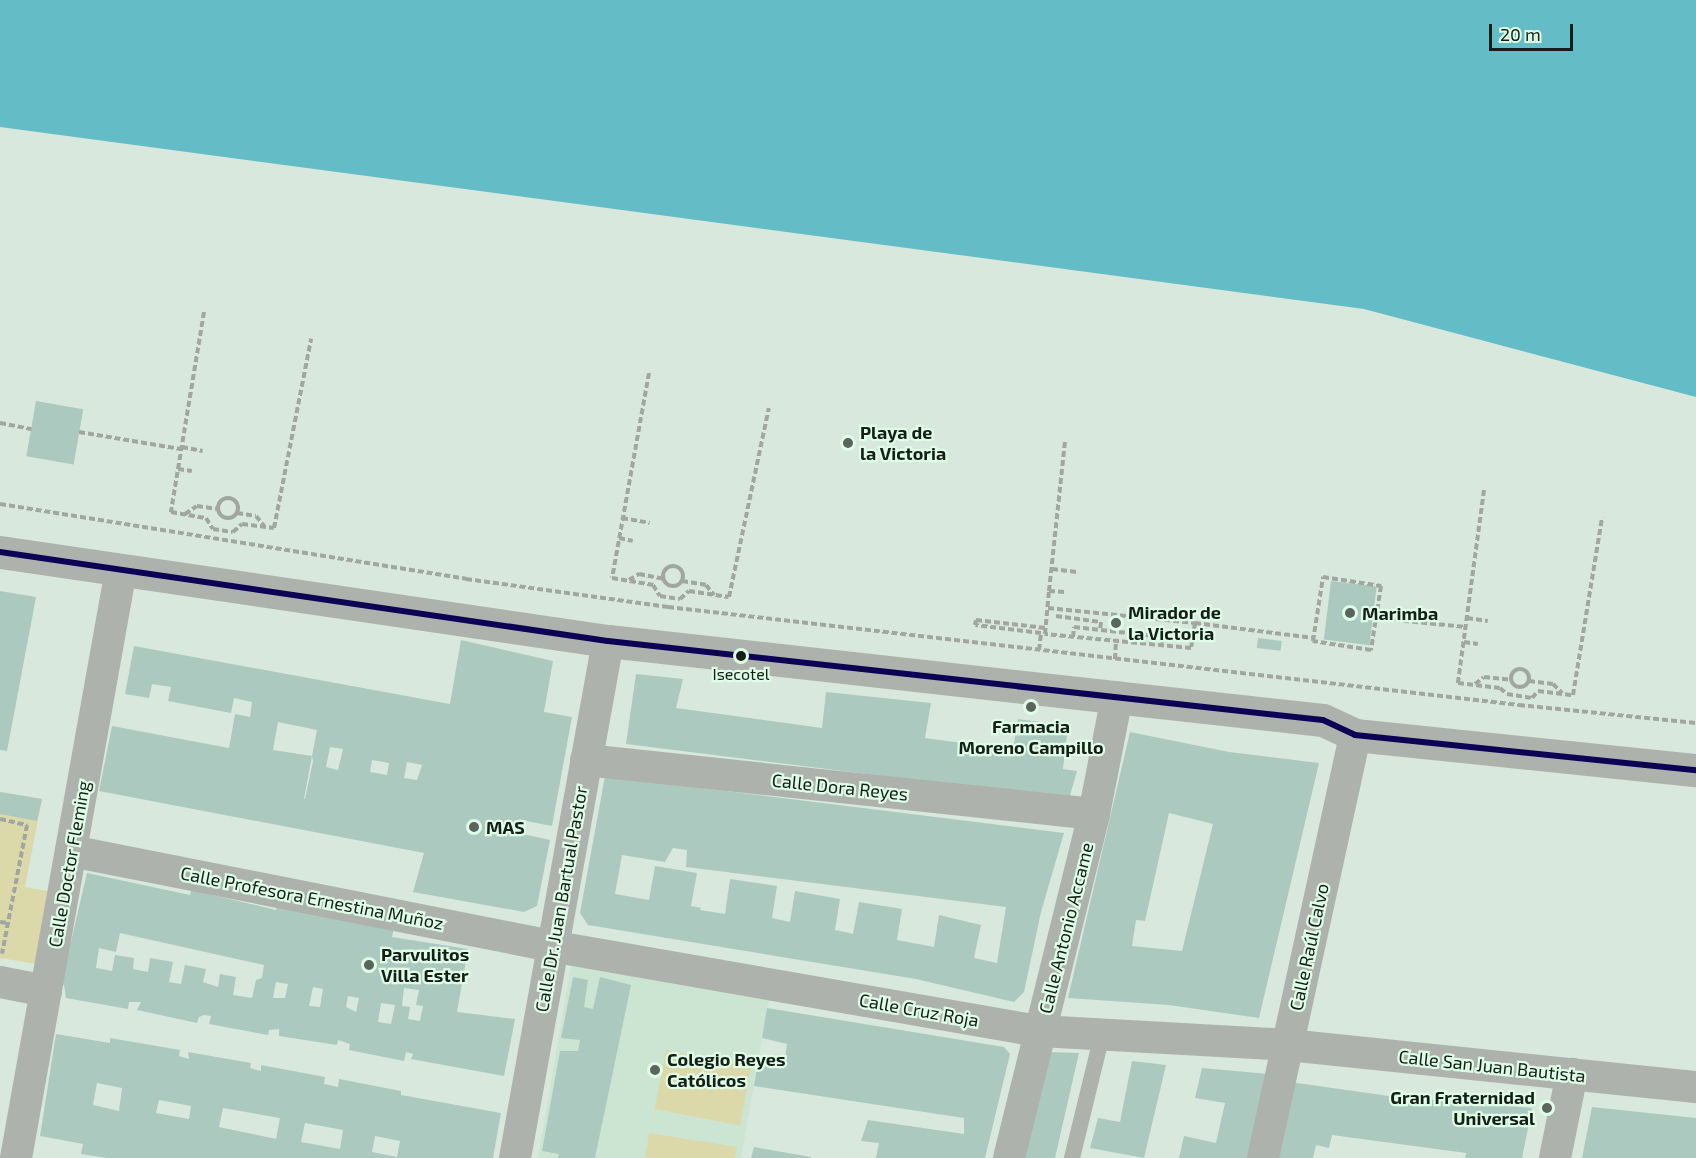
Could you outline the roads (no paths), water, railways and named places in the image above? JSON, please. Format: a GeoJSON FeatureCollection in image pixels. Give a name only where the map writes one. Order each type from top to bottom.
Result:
{"type":"FeatureCollection","features":[{"type":"Feature","properties":{"kind":"street"},"geometry":{"type":"LineString","coordinates":[[0,552],[608,641],[1323,720],[1355,735],[1696,770]]}},
{"type":"Feature","properties":{"kind":"street","name":"Calle Doctor Fleming"},"geometry":{"type":"LineString","coordinates":[[16,1158],[121,570]]}},
{"type":"Feature","properties":{"kind":"street","name":"Calle Dr. Juan Bartual Pastor"},"geometry":{"type":"LineString","coordinates":[[515,1158],[608,641]]}},
{"type":"Feature","properties":{"kind":"street","name":"Calle Antonio Accame"},"geometry":{"type":"LineString","coordinates":[[1009,1158],[1094,814],[1117,697]]}},
{"type":"Feature","properties":{"kind":"street","name":"Calle Raúl Calvo"},"geometry":{"type":"LineString","coordinates":[[1263,1158],[1355,735]]}},
{"type":"Feature","properties":{"kind":"street","name":"Calle Dora Reyes"},"geometry":{"type":"LineString","coordinates":[[586,760],[1094,814]]}},
{"type":"Feature","properties":{"kind":"street","name":"Calle Profesora Ernestina Muñoz"},"geometry":{"type":"LineString","coordinates":[[71,851],[553,946]]}},
{"type":"Feature","properties":{"kind":"street","name":"Calle Cruz Roja"},"geometry":{"type":"LineString","coordinates":[[553,946],[1040,1031],[1288,1045]]}},
{"type":"Feature","properties":{"kind":"street"},"geometry":{"type":"LineString","coordinates":[[1,970],[46,991]]}},
{"type":"Feature","properties":{"kind":"street","name":"Calle San Juan Bautista"},"geometry":{"type":"LineString","coordinates":[[1288,1045],[1696,1087]]}},
{"type":"Feature","properties":{"kind":"street"},"geometry":{"type":"LineString","coordinates":[[1555,1158],[1572,1074]]}},
{"type":"Feature","properties":{"kind":"lane"},"geometry":{"type":"LineString","coordinates":[[1072,1158],[1102,1035]]}},
{"type":"Feature","properties":{"kind":"water"},"geometry":{"type":"Polygon","coordinates":[[[0,0],[1696,0],[1696,397],[1364,309],[0,127],[0,0]]]}},
{"type":"Feature","properties":{"kind":"place","name":"Playa de la Victoria"},"geometry":{"type":"Point","coordinates":[848,443]}},
{"type":"Feature","properties":{"kind":"place","name":"Marimba"},"geometry":{"type":"Point","coordinates":[1350,613]}},
{"type":"Feature","properties":{"kind":"place","name":"Mirador de la Victoria"},"geometry":{"type":"Point","coordinates":[1116,623]}},
{"type":"Feature","properties":{"kind":"place","name":"Isecotel"},"geometry":{"type":"Point","coordinates":[741,656]}},
{"type":"Feature","properties":{"kind":"place","name":"Farmacia Moreno Campillo"},"geometry":{"type":"Point","coordinates":[1031,707]}},
{"type":"Feature","properties":{"kind":"place","name":"MAS"},"geometry":{"type":"Point","coordinates":[474,827]}},
{"type":"Feature","properties":{"kind":"place","name":"Parvulitos Villa Ester"},"geometry":{"type":"Point","coordinates":[369,965]}},
{"type":"Feature","properties":{"kind":"place","name":"Colegio Reyes Católicos"},"geometry":{"type":"Point","coordinates":[655,1070]}},
{"type":"Feature","properties":{"kind":"place","name":"Gran Fraternidad Universal"},"geometry":{"type":"Point","coordinates":[1547,1108]}}]}
